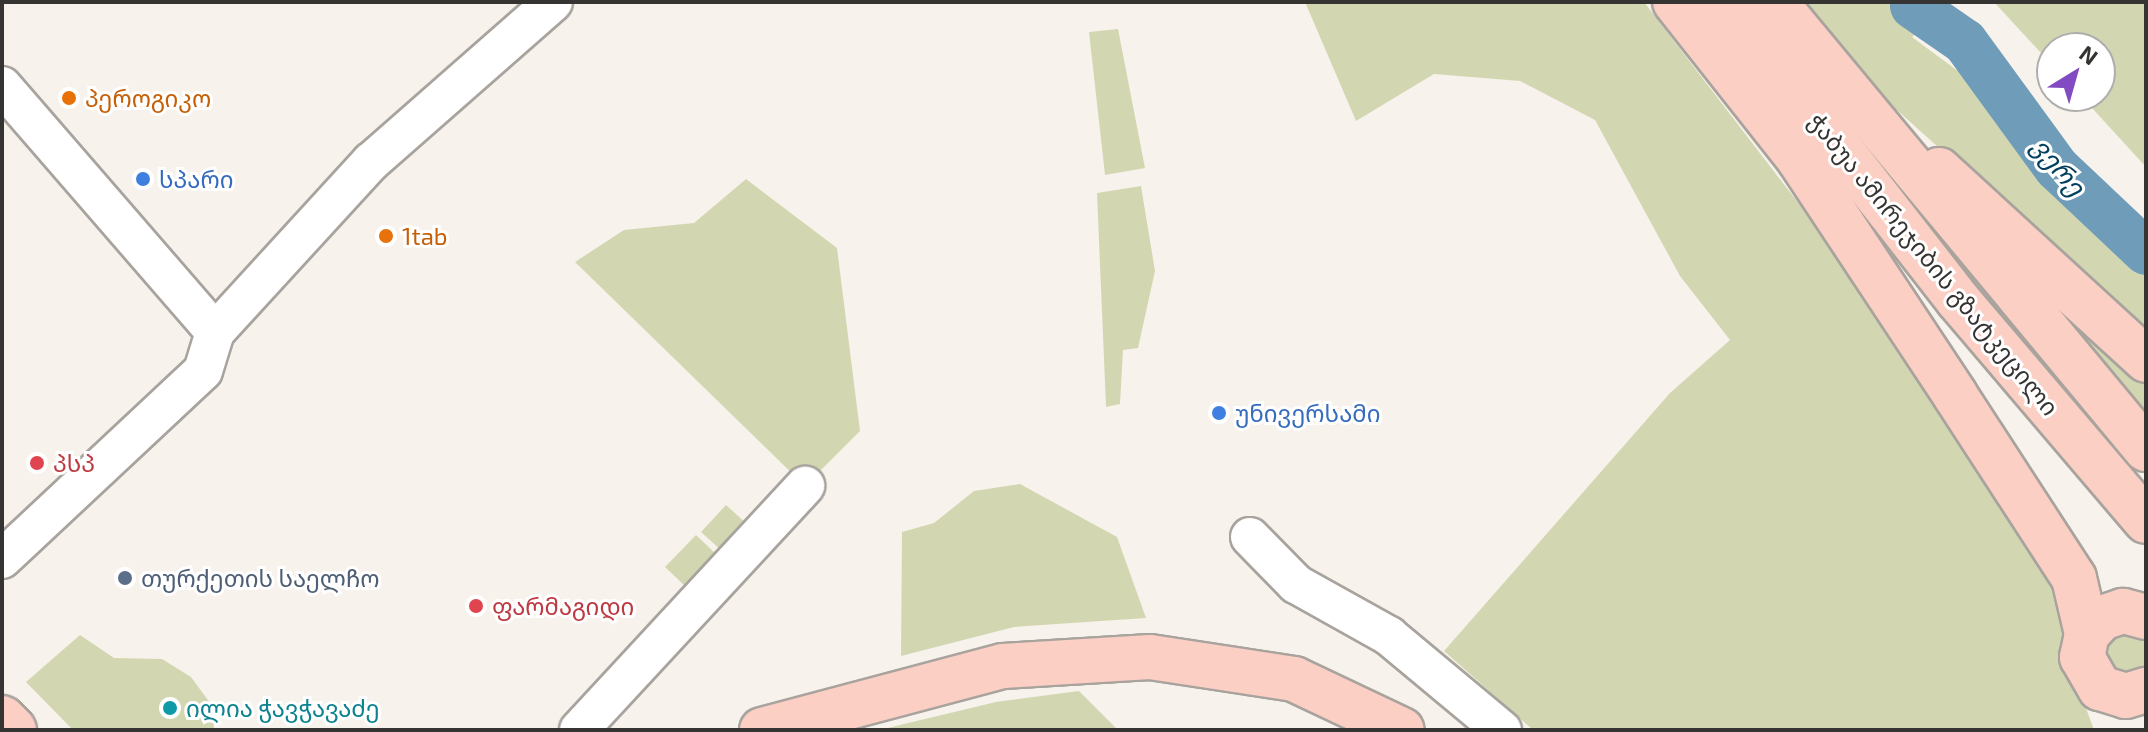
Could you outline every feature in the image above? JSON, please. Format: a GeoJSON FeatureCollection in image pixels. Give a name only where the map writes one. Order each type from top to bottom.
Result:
{"type":"FeatureCollection","features":[{"type":"Feature","properties":{"kind":"main road"},"geometry":{"type":"LineString","coordinates":[[1675,2],[1799,159]]}},
{"type":"Feature","properties":{"kind":"main road"},"geometry":{"type":"LineString","coordinates":[[1709,2],[1799,159],[2074,578],[2126,617],[2085,669],[2133,700],[2109,730]]}},
{"type":"Feature","properties":{"kind":"main road","name":"ჭაბუა ამირეჯიბის გზატკეცილი"},"geometry":{"type":"LineString","coordinates":[[1726,2],[1958,300],[2146,521]]}},
{"type":"Feature","properties":{"kind":"main road"},"geometry":{"type":"LineString","coordinates":[[1788,19],[2146,360]]}},
{"type":"Feature","properties":{"kind":"main road","name":"ჭაბუა ამირეჯიბის გზატკეცილი"},"geometry":{"type":"LineString","coordinates":[[1788,19],[2146,449]]}},
{"type":"Feature","properties":{"kind":"main road"},"geometry":{"type":"LineString","coordinates":[[762,730],[1003,666],[1150,657],[1294,679],[1402,730]]}},
{"type":"Feature","properties":{"kind":"main road"},"geometry":{"type":"LineString","coordinates":[[2,718],[14,730]]}},
{"type":"Feature","properties":{"kind":"street"},"geometry":{"type":"LineString","coordinates":[[2,559],[203,371],[215,332],[371,162],[553,2]]}},
{"type":"Feature","properties":{"kind":"street"},"geometry":{"type":"LineString","coordinates":[[2,86],[215,332]]}},
{"type":"Feature","properties":{"kind":"street"},"geometry":{"type":"LineString","coordinates":[[579,730],[805,486]]}},
{"type":"Feature","properties":{"kind":"street"},"geometry":{"type":"LineString","coordinates":[[1250,537],[1296,584],[1389,636],[1502,730]]}},
{"type":"Feature","properties":{"kind":"green space"},"geometry":{"type":"Polygon","coordinates":[[[1305,2],[1644,2],[1872,299],[2058,568],[2079,689],[2094,730],[1533,730],[1444,651],[1670,393],[1730,340],[1680,276],[1595,120],[1520,81],[1434,74],[1356,121],[1305,2]]]}},
{"type":"Feature","properties":{"kind":"green space"},"geometry":{"type":"Polygon","coordinates":[[[1787,2],[1919,2],[1903,21],[1918,32],[1912,37],[1970,80],[2146,273],[2146,334],[1810,32],[1787,2]]]}},
{"type":"Feature","properties":{"kind":"green space"},"geometry":{"type":"Polygon","coordinates":[[[1994,2],[2146,2],[2146,167],[2096,112],[2116,112],[2116,32],[2036,32],[2036,48],[1994,2]]]}},
{"type":"Feature","properties":{"kind":"green space"},"geometry":{"type":"Polygon","coordinates":[[[1118,29],[1145,168],[1105,175],[1089,32],[1118,29]]]}},
{"type":"Feature","properties":{"kind":"green space"},"geometry":{"type":"Polygon","coordinates":[[[746,179],[837,248],[860,431],[805,486],[575,262],[624,230],[694,223],[746,179]]]}},
{"type":"Feature","properties":{"kind":"green space"},"geometry":{"type":"Polygon","coordinates":[[[1141,186],[1155,271],[1138,348],[1123,350],[1120,404],[1106,407],[1097,193],[1141,186]]]}},
{"type":"Feature","properties":{"kind":"green space"},"geometry":{"type":"Polygon","coordinates":[[[1980,221],[2146,371],[2146,427],[1980,221]]]}},
{"type":"Feature","properties":{"kind":"green space"},"geometry":{"type":"Polygon","coordinates":[[[1020,484],[1117,537],[1146,618],[1014,627],[901,656],[902,532],[934,523],[974,491],[1020,484]]]}},
{"type":"Feature","properties":{"kind":"green space"},"geometry":{"type":"Polygon","coordinates":[[[726,505],[748,525],[723,552],[701,532],[726,505]]]}},
{"type":"Feature","properties":{"kind":"green space"},"geometry":{"type":"Polygon","coordinates":[[[696,535],[716,554],[686,587],[665,567],[696,535]]]}},
{"type":"Feature","properties":{"kind":"green space"},"geometry":{"type":"Polygon","coordinates":[[[2126,632],[2141,639],[2148,654],[2141,669],[2126,676],[2111,669],[2104,654],[2111,639],[2126,632]]]}},
{"type":"Feature","properties":{"kind":"green space"},"geometry":{"type":"Polygon","coordinates":[[[80,635],[114,658],[162,659],[191,677],[213,707],[214,730],[73,730],[26,682],[80,635]]]}},
{"type":"Feature","properties":{"kind":"green space"},"geometry":{"type":"Polygon","coordinates":[[[1079,691],[1118,730],[879,730],[996,702],[1079,691]]]}},
{"type":"Feature","properties":{"kind":"waterway","name":"ვერე"},"geometry":{"type":"LineString","coordinates":[[1913,6],[1965,42],[2057,168],[2146,252]]}},
{"type":"Feature","properties":{"kind":"place","name":"პეროგიკო"},"geometry":{"type":"Point","coordinates":[69,98]}},
{"type":"Feature","properties":{"kind":"place","name":"სპარი"},"geometry":{"type":"Point","coordinates":[143,179]}},
{"type":"Feature","properties":{"kind":"place","name":"1tab"},"geometry":{"type":"Point","coordinates":[386,236]}},
{"type":"Feature","properties":{"kind":"place","name":"უნივერსამი"},"geometry":{"type":"Point","coordinates":[1219,413]}},
{"type":"Feature","properties":{"kind":"place","name":"პსპ"},"geometry":{"type":"Point","coordinates":[37,463]}},
{"type":"Feature","properties":{"kind":"place","name":"თურქეთის საელჩო"},"geometry":{"type":"Point","coordinates":[125,578]}},
{"type":"Feature","properties":{"kind":"place","name":"ფარმაგიდი"},"geometry":{"type":"Point","coordinates":[476,606]}},
{"type":"Feature","properties":{"kind":"place","name":"ილია ჭავჭავაძე"},"geometry":{"type":"Point","coordinates":[170,708]}}]}
